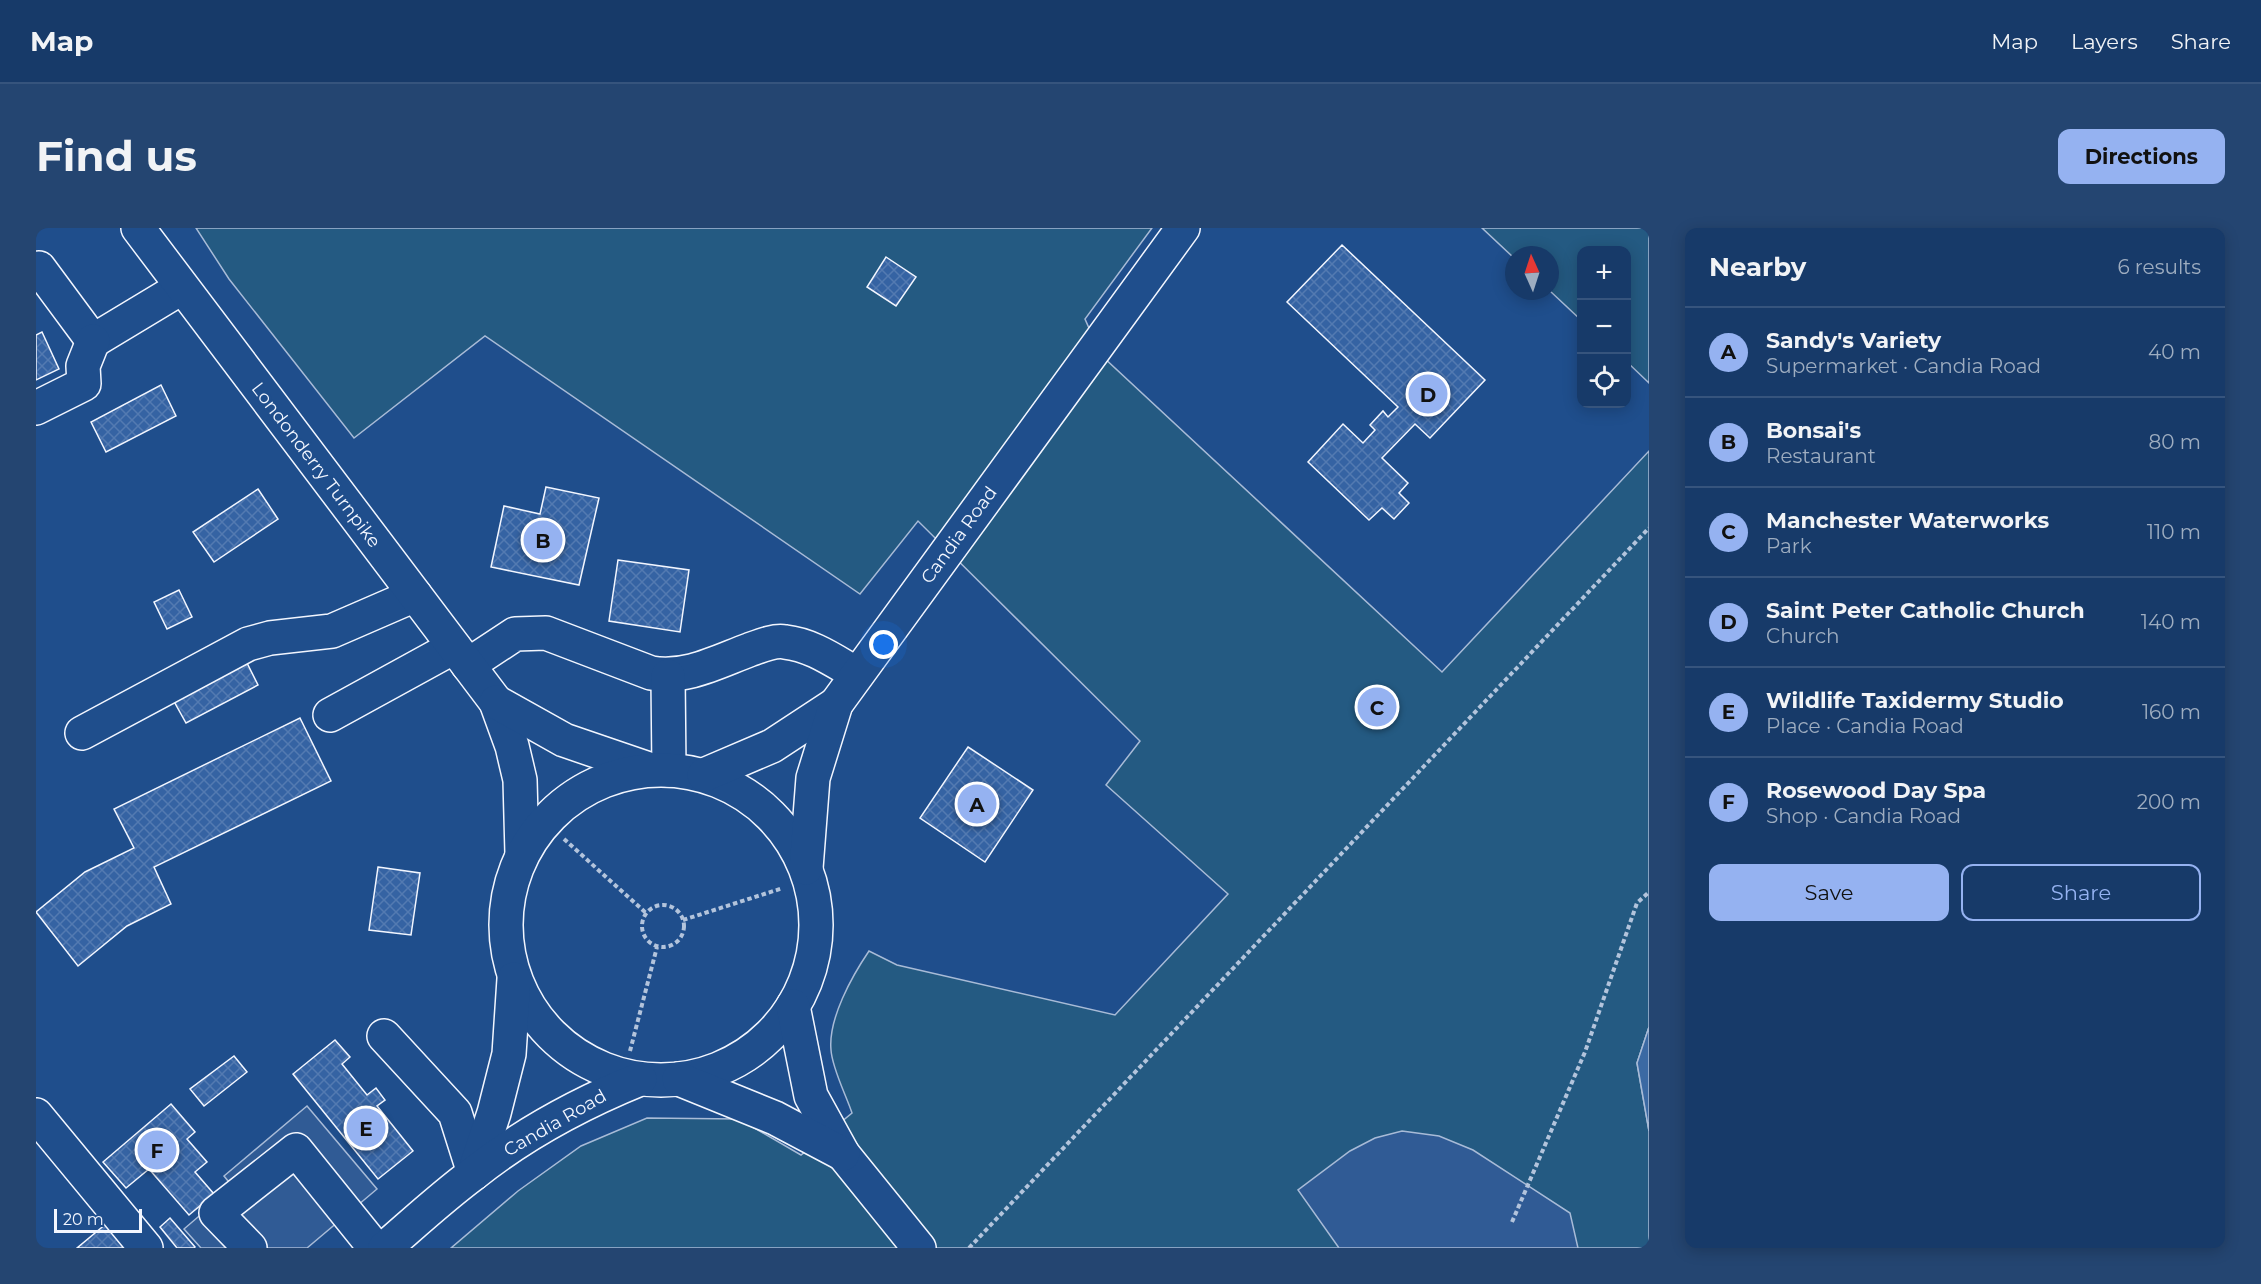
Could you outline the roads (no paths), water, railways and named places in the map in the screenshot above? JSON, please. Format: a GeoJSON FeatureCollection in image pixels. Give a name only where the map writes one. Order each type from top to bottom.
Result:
{"type":"FeatureCollection","features":[{"type":"Feature","properties":{"kind":"main road","name":"Londonderry Turnpike"},"geometry":{"type":"LineString","coordinates":[[138,228],[181,288],[496,702],[512,746],[520,780],[522,854]]}},
{"type":"Feature","properties":{"kind":"main road","name":"Candia Road"},"geometry":{"type":"LineString","coordinates":[[808,875],[813,778],[836,704],[1183,228]]}},
{"type":"Feature","properties":{"kind":"main road"},"geometry":{"type":"LineString","coordinates":[[37,267],[87,364]]}},
{"type":"Feature","properties":{"kind":"main road"},"geometry":{"type":"LineString","coordinates":[[36,408],[181,288]]}},
{"type":"Feature","properties":{"kind":"main road"},"geometry":{"type":"LineString","coordinates":[[36,389],[87,364]]}},
{"type":"Feature","properties":{"kind":"main road"},"geometry":{"type":"LineString","coordinates":[[82,733],[248,644],[270,638],[332,631],[415,595]]}},
{"type":"Feature","properties":{"kind":"main road"},"geometry":{"type":"LineString","coordinates":[[330,715],[515,634],[546,633],[651,674],[668,676],[693,672],[759,646],[783,641],[811,648],[857,674]]}},
{"type":"Feature","properties":{"kind":"main road"},"geometry":{"type":"LineString","coordinates":[[660,770],[668,676]]}},
{"type":"Feature","properties":{"kind":"main road","name":"Londonderry Turnpike"},"geometry":{"type":"LineString","coordinates":[[496,702],[564,740],[660,770]]}},
{"type":"Feature","properties":{"kind":"main road","name":"Candia Road"},"geometry":{"type":"LineString","coordinates":[[704,775],[772,746],[836,704]]}},
{"type":"Feature","properties":{"kind":"main road"},"geometry":{"type":"LineString","coordinates":[[679,1078],[713,1071],[744,1055],[772,1033],[793,1006],[807,976],[815,946],[816,914],[808,875],[789,837],[765,810],[737,789],[704,775],[660,770],[611,777],[575,795],[545,820],[522,854],[509,888],[505,924],[507,951],[514,977],[539,1022],[563,1045],[591,1064],[635,1065],[679,1078],[775,1118],[843,1154]]}},
{"type":"Feature","properties":{"kind":"main road","name":"Candia Road"},"geometry":{"type":"LineString","coordinates":[[474,1173],[494,1113],[509,1054],[514,977]]}},
{"type":"Feature","properties":{"kind":"main road"},"geometry":{"type":"LineString","coordinates":[[793,1006],[811,1096],[843,1154],[919,1248]]}},
{"type":"Feature","properties":{"kind":"main road"},"geometry":{"type":"LineString","coordinates":[[384,1036],[455,1113],[474,1173]]}},
{"type":"Feature","properties":{"kind":"main road","name":"Candia Road"},"geometry":{"type":"LineString","coordinates":[[385,1248],[474,1173],[557,1118],[591,1099],[635,1065]]}},
{"type":"Feature","properties":{"kind":"main road"},"geometry":{"type":"LineString","coordinates":[[36,1115],[146,1248]]}},
{"type":"Feature","properties":{"kind":"main road"},"geometry":{"type":"LineString","coordinates":[[250,1248],[216,1213],[296,1150],[375,1248]]}},
{"type":"Feature","properties":{"kind":"place","name":"Saint Peter Catholic Church"},"geometry":{"type":"Point","coordinates":[1428,394]}},
{"type":"Feature","properties":{"kind":"place","name":"Bonsai's"},"geometry":{"type":"Point","coordinates":[543,540]}},
{"type":"Feature","properties":{"kind":"place","name":"Manchester Waterworks"},"geometry":{"type":"Point","coordinates":[1377,707]}},
{"type":"Feature","properties":{"kind":"place","name":"Sandy's Variety"},"geometry":{"type":"Point","coordinates":[977,804]}},
{"type":"Feature","properties":{"kind":"place","name":"Wildlife Taxidermy Studio"},"geometry":{"type":"Point","coordinates":[366,1128]}},
{"type":"Feature","properties":{"kind":"place","name":"Rosewood Day Spa"},"geometry":{"type":"Point","coordinates":[157,1150]}}]}
